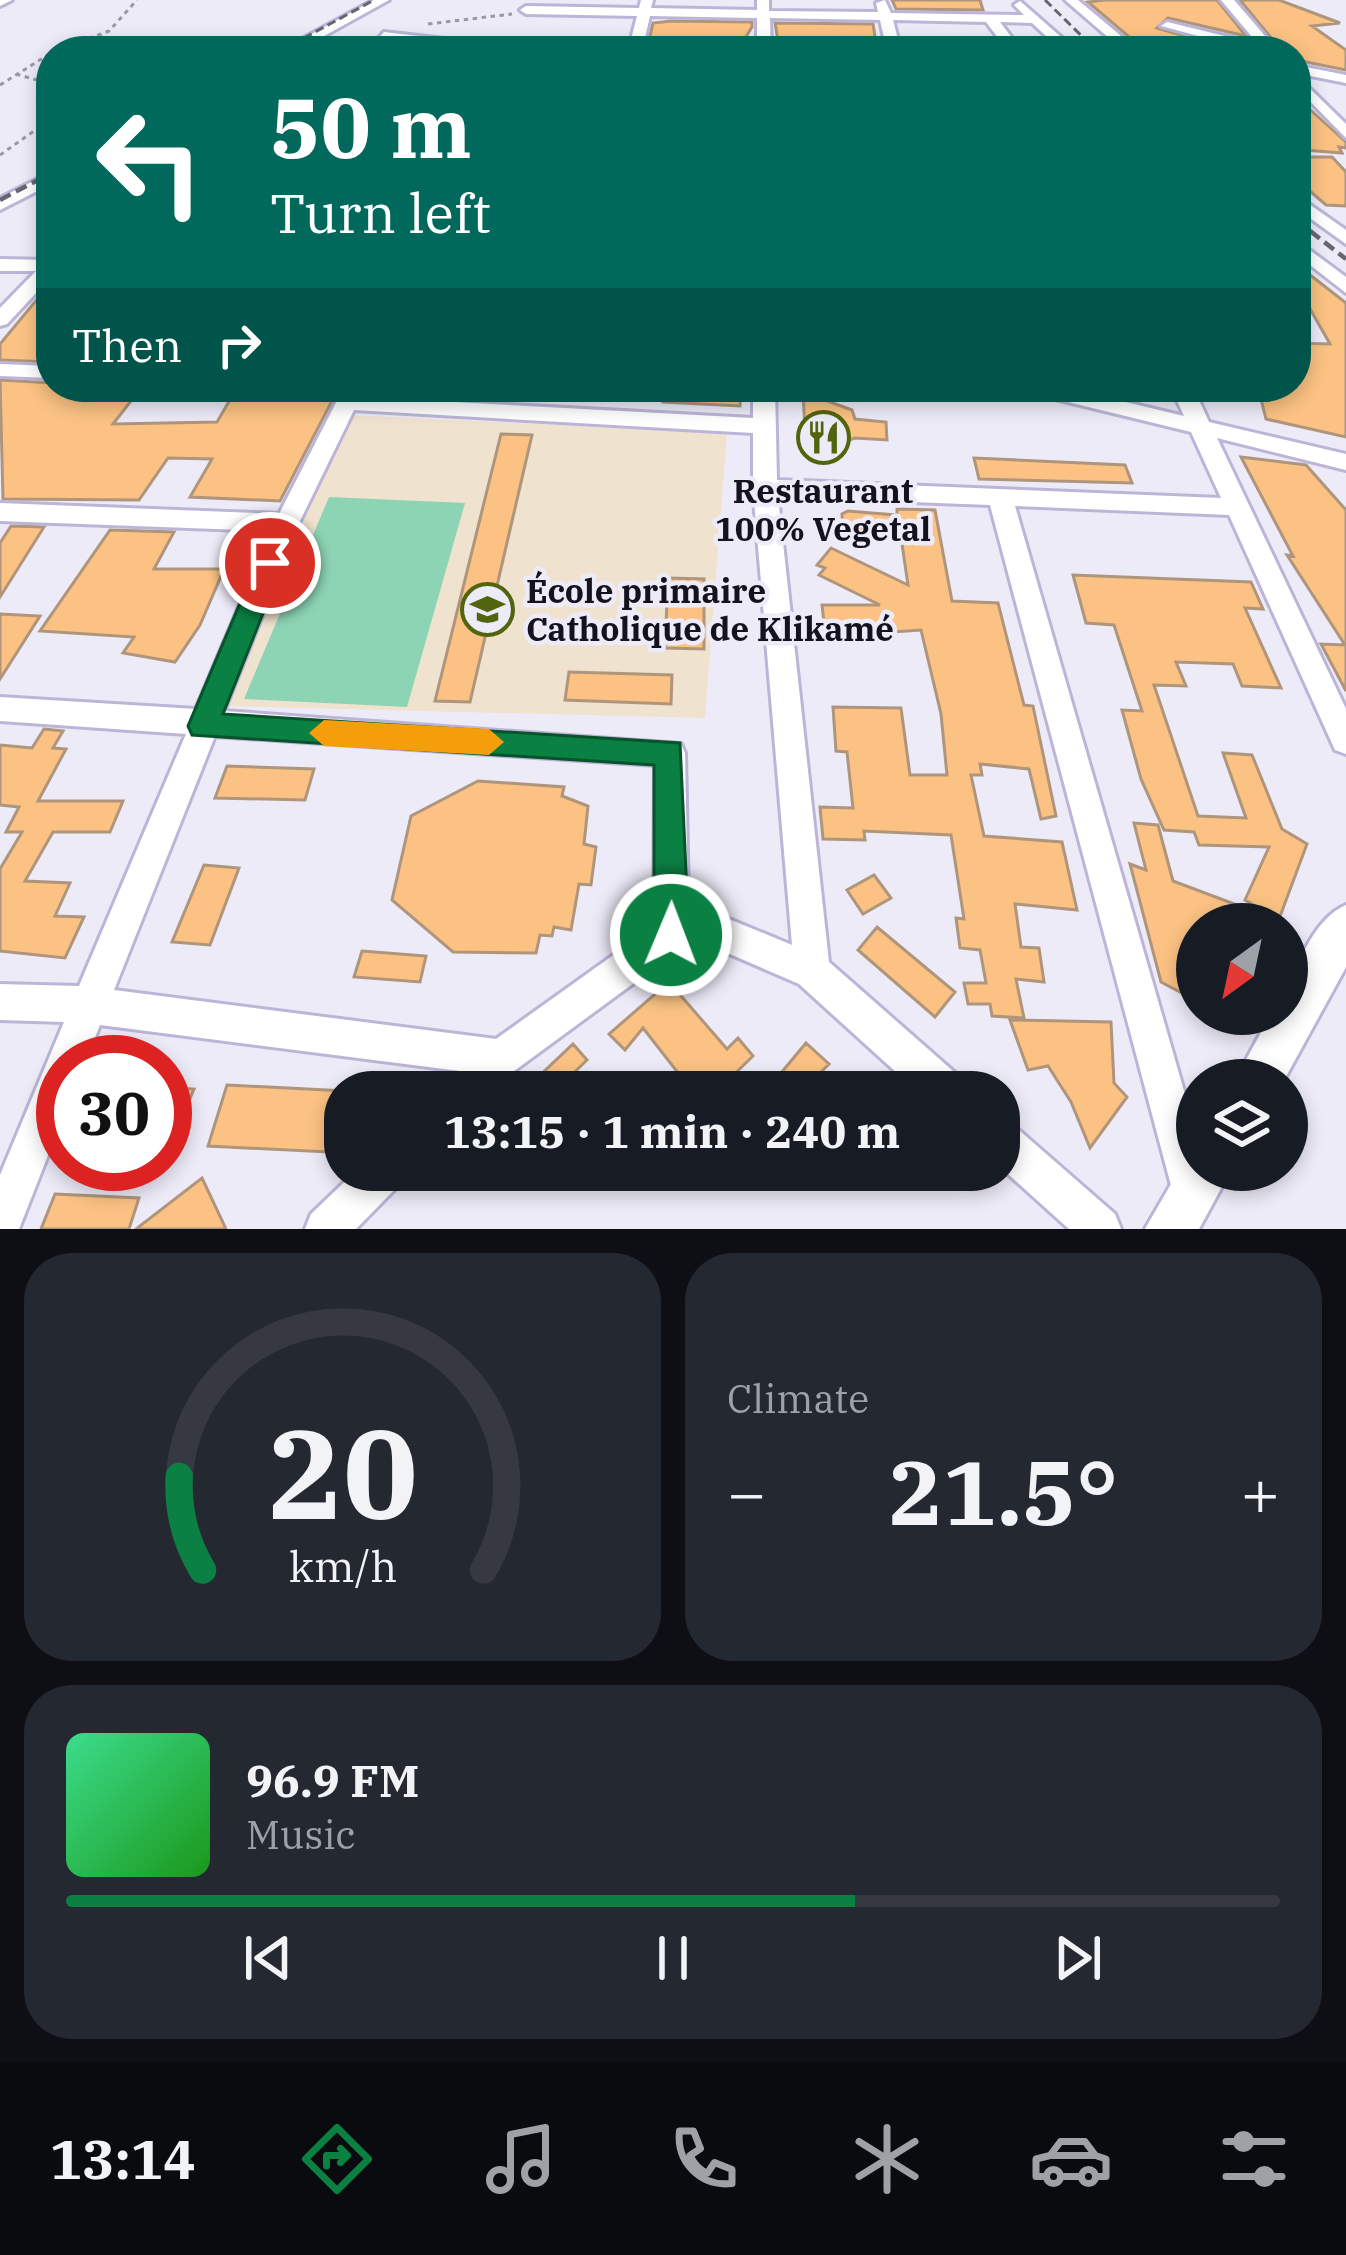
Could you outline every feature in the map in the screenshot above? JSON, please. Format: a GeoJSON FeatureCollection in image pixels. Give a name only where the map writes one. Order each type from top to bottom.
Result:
{"type":"FeatureCollection","features":[{"type":"Feature","properties":{"kind":"main road"},"geometry":{"type":"LineString","coordinates":[[1270,1059],[1346,926]]}},
{"type":"Feature","properties":{"kind":"street"},"geometry":{"type":"LineString","coordinates":[[315,36],[383,0]]}},
{"type":"Feature","properties":{"kind":"street"},"geometry":{"type":"LineString","coordinates":[[881,0],[890,36]]}},
{"type":"Feature","properties":{"kind":"street"},"geometry":{"type":"LineString","coordinates":[[1015,0],[1053,36]]}},
{"type":"Feature","properties":{"kind":"street"},"geometry":{"type":"LineString","coordinates":[[1071,0],[1114,36]]}},
{"type":"Feature","properties":{"kind":"street"},"geometry":{"type":"LineString","coordinates":[[1227,0],[1258,36]]}},
{"type":"Feature","properties":{"kind":"street"},"geometry":{"type":"LineString","coordinates":[[639,36],[646,6]]}},
{"type":"Feature","properties":{"kind":"street"},"geometry":{"type":"LineString","coordinates":[[515,36],[527,8],[763,7],[886,17],[1033,19]]}},
{"type":"Feature","properties":{"kind":"street"},"geometry":{"type":"LineString","coordinates":[[990,18],[1004,36]]}},
{"type":"Feature","properties":{"kind":"street"},"geometry":{"type":"LineString","coordinates":[[1167,26],[1209,36]]}},
{"type":"Feature","properties":{"kind":"street"},"geometry":{"type":"LineString","coordinates":[[1311,72],[1346,79]]}},
{"type":"Feature","properties":{"kind":"street"},"geometry":{"type":"LineString","coordinates":[[1311,96],[1346,134]]}},
{"type":"Feature","properties":{"kind":"street"},"geometry":{"type":"LineString","coordinates":[[0,205],[36,186]]}},
{"type":"Feature","properties":{"kind":"street"},"geometry":{"type":"LineString","coordinates":[[1311,211],[1344,236]]}},
{"type":"Feature","properties":{"kind":"street"},"geometry":{"type":"LineString","coordinates":[[1311,258],[1346,287]]}},
{"type":"Feature","properties":{"kind":"street"},"geometry":{"type":"LineString","coordinates":[[0,266],[36,266]]}},
{"type":"Feature","properties":{"kind":"street"},"geometry":{"type":"LineString","coordinates":[[0,320],[36,282]]}},
{"type":"Feature","properties":{"kind":"street"},"geometry":{"type":"LineString","coordinates":[[0,370],[36,371]]}},
{"type":"Feature","properties":{"kind":"street"},"geometry":{"type":"LineString","coordinates":[[76,1035],[286,523],[346,402]]}},
{"type":"Feature","properties":{"kind":"street"},"geometry":{"type":"LineString","coordinates":[[397,402],[470,413],[762,426]]}},
{"type":"Feature","properties":{"kind":"street"},"geometry":{"type":"LineString","coordinates":[[470,413],[473,402]]}},
{"type":"Feature","properties":{"kind":"street"},"geometry":{"type":"LineString","coordinates":[[763,402],[765,488],[812,971]]}},
{"type":"Feature","properties":{"kind":"street"},"geometry":{"type":"LineString","coordinates":[[1098,402],[1346,462]]}},
{"type":"Feature","properties":{"kind":"street"},"geometry":{"type":"LineString","coordinates":[[1189,402],[1346,741]]}},
{"type":"Feature","properties":{"kind":"street"},"geometry":{"type":"LineString","coordinates":[[765,488],[1240,507]]}},
{"type":"Feature","properties":{"kind":"street"},"geometry":{"type":"LineString","coordinates":[[1001,500],[1190,1197]]}},
{"type":"Feature","properties":{"kind":"street"},"geometry":{"type":"LineString","coordinates":[[0,512],[286,523]]}},
{"type":"Feature","properties":{"kind":"street"},"geometry":{"type":"LineString","coordinates":[[0,709],[203,726],[670,753],[671,935],[488,1071]]}},
{"type":"Feature","properties":{"kind":"street"},"geometry":{"type":"LineString","coordinates":[[673,913],[812,971],[924,1071]]}},
{"type":"Feature","properties":{"kind":"street"},"geometry":{"type":"LineString","coordinates":[[2,1004],[89,1004],[501,1058]]}},
{"type":"Feature","properties":{"kind":"street"},"geometry":{"type":"LineString","coordinates":[[0,1225],[36,1136]]}},
{"type":"Feature","properties":{"kind":"street"},"geometry":{"type":"LineString","coordinates":[[1020,1157],[1100,1229]]}},
{"type":"Feature","properties":{"kind":"street"},"geometry":{"type":"LineString","coordinates":[[326,1229],[365,1191]]}},
{"type":"Feature","properties":{"kind":"path"},"geometry":{"type":"LineString","coordinates":[[104,36],[137,0]]}},
{"type":"Feature","properties":{"kind":"path"},"geometry":{"type":"LineString","coordinates":[[416,26],[527,8]]}},
{"type":"Feature","properties":{"kind":"path"},"geometry":{"type":"LineString","coordinates":[[96,36],[110,31]]}},
{"type":"Feature","properties":{"kind":"path"},"geometry":{"type":"LineString","coordinates":[[0,85],[36,62]]}},
{"type":"Feature","properties":{"kind":"path"},"geometry":{"type":"LineString","coordinates":[[16,74],[36,80]]}},
{"type":"Feature","properties":{"kind":"path"},"geometry":{"type":"LineString","coordinates":[[0,155],[36,129]]}},
{"type":"Feature","properties":{"kind":"shaded area","name":"École primaire Catholique de Klikamé"},"geometry":{"type":"Polygon","coordinates":[[[346,415],[727,433],[705,718],[221,706],[346,415]]]}},
{"type":"Feature","properties":{"kind":"green space"},"geometry":{"type":"Polygon","coordinates":[[[329,497],[465,503],[407,707],[244,699],[329,497]]]}},
{"type":"Feature","properties":{"kind":"building"},"geometry":{"type":"Polygon","coordinates":[[[892,0],[980,0],[983,10],[896,9],[892,0]]]}},
{"type":"Feature","properties":{"kind":"building"},"geometry":{"type":"Polygon","coordinates":[[[1217,0],[1246,36],[1168,18],[1157,28],[1185,36],[1128,36],[1088,2],[1217,0]]]}},
{"type":"Feature","properties":{"kind":"building"},"geometry":{"type":"Polygon","coordinates":[[[1240,0],[1279,0],[1340,23],[1312,26],[1346,50],[1346,70],[1311,63],[1311,36],[1270,36],[1240,0]]]}},
{"type":"Feature","properties":{"kind":"building"},"geometry":{"type":"Polygon","coordinates":[[[752,22],[752,27],[746,36],[650,36],[653,23],[752,22]]]}},
{"type":"Feature","properties":{"kind":"building"},"geometry":{"type":"Polygon","coordinates":[[[775,23],[873,24],[875,36],[777,36],[775,23]]]}},
{"type":"Feature","properties":{"kind":"building"},"geometry":{"type":"Polygon","coordinates":[[[1311,110],[1346,142],[1346,148],[1339,147],[1342,153],[1311,151],[1311,110]]]}},
{"type":"Feature","properties":{"kind":"building"},"geometry":{"type":"Polygon","coordinates":[[[1311,157],[1332,157],[1346,172],[1346,206],[1326,205],[1311,192],[1311,157]]]}},
{"type":"Feature","properties":{"kind":"building"},"geometry":{"type":"Polygon","coordinates":[[[1311,276],[1346,303],[1346,437],[1266,419],[1262,402],[1311,402],[1311,343],[1330,344],[1311,311],[1311,276]]]}},
{"type":"Feature","properties":{"kind":"building"},"geometry":{"type":"Polygon","coordinates":[[[36,301],[36,361],[0,360],[0,344],[36,301]]]}},
{"type":"Feature","properties":{"kind":"building"},"geometry":{"type":"Polygon","coordinates":[[[0,380],[36,382],[36,402],[130,402],[113,424],[217,422],[229,402],[331,402],[280,501],[190,497],[212,459],[168,458],[139,500],[3,499],[0,380]]]}},
{"type":"Feature","properties":{"kind":"building"},"geometry":{"type":"Polygon","coordinates":[[[663,402],[740,402],[740,406],[663,402]]]}},
{"type":"Feature","properties":{"kind":"building"},"geometry":{"type":"Polygon","coordinates":[[[804,402],[830,402],[852,410],[855,419],[886,422],[887,440],[855,438],[824,449],[805,431],[804,402]]]}},
{"type":"Feature","properties":{"kind":"building"},"geometry":{"type":"Polygon","coordinates":[[[501,434],[532,435],[470,702],[435,701],[501,434]]]}},
{"type":"Feature","properties":{"kind":"building"},"geometry":{"type":"Polygon","coordinates":[[[1241,457],[1306,465],[1346,510],[1346,691],[1321,644],[1345,645],[1287,555],[1293,556],[1241,457]]]}},
{"type":"Feature","properties":{"kind":"building"},"geometry":{"type":"Polygon","coordinates":[[[974,458],[1125,465],[1132,483],[979,479],[974,458]]]}},
{"type":"Feature","properties":{"kind":"building"},"geometry":{"type":"Polygon","coordinates":[[[897,509],[935,510],[952,601],[998,603],[1024,705],[1033,706],[1056,816],[1041,819],[1029,769],[980,764],[982,775],[971,775],[984,836],[1062,842],[1077,910],[1015,904],[1021,947],[1039,948],[1044,982],[1016,979],[1024,1018],[992,1016],[990,1004],[968,1004],[964,983],[986,983],[980,950],[960,948],[956,918],[964,919],[951,835],[864,831],[865,840],[823,839],[820,807],[853,808],[847,752],[836,751],[833,707],[901,708],[910,775],[947,775],[941,714],[921,630],[834,636],[824,623],[822,605],[880,605],[819,575],[825,568],[817,565],[831,548],[908,585],[901,537],[843,533],[842,514],[848,511],[897,515],[897,509]]]}},
{"type":"Feature","properties":{"kind":"building"},"geometry":{"type":"Polygon","coordinates":[[[11,526],[44,527],[0,597],[0,543],[11,526]]]}},
{"type":"Feature","properties":{"kind":"building"},"geometry":{"type":"Polygon","coordinates":[[[110,530],[174,532],[154,569],[224,569],[200,625],[175,662],[123,653],[134,637],[40,631],[110,530]]]}},
{"type":"Feature","properties":{"kind":"building"},"geometry":{"type":"Polygon","coordinates":[[[1073,575],[1251,582],[1263,609],[1245,608],[1281,688],[1242,686],[1233,664],[1176,662],[1186,686],[1154,685],[1198,816],[1246,818],[1223,753],[1252,755],[1282,829],[1307,844],[1285,903],[1245,900],[1269,847],[1199,845],[1194,832],[1164,830],[1141,779],[1122,710],[1142,711],[1114,625],[1086,623],[1073,575]]]}},
{"type":"Feature","properties":{"kind":"building"},"geometry":{"type":"Polygon","coordinates":[[[668,578],[704,579],[704,649],[665,648],[668,578]]]}},
{"type":"Feature","properties":{"kind":"building"},"geometry":{"type":"Polygon","coordinates":[[[0,614],[40,616],[0,679],[0,614]]]}},
{"type":"Feature","properties":{"kind":"building"},"geometry":{"type":"Polygon","coordinates":[[[569,672],[672,675],[671,704],[565,700],[569,672]]]}},
{"type":"Feature","properties":{"kind":"building"},"geometry":{"type":"Polygon","coordinates":[[[44,729],[63,731],[53,748],[66,749],[38,801],[123,801],[110,832],[53,832],[25,881],[70,883],[55,916],[84,917],[65,958],[0,951],[0,869],[22,832],[6,832],[19,807],[0,805],[0,745],[32,748],[44,729]]]}},
{"type":"Feature","properties":{"kind":"building"},"geometry":{"type":"Polygon","coordinates":[[[227,766],[314,769],[305,800],[215,798],[227,766]]]}},
{"type":"Feature","properties":{"kind":"building"},"geometry":{"type":"Polygon","coordinates":[[[478,781],[564,787],[562,796],[588,806],[584,844],[596,847],[591,885],[579,884],[571,930],[554,927],[552,936],[540,935],[536,953],[453,952],[392,900],[411,816],[478,781]]]}},
{"type":"Feature","properties":{"kind":"building"},"geometry":{"type":"Polygon","coordinates":[[[1134,823],[1158,825],[1173,881],[1232,903],[1176,903],[1176,990],[1161,982],[1130,864],[1146,870],[1134,823]]]}},
{"type":"Feature","properties":{"kind":"building"},"geometry":{"type":"Polygon","coordinates":[[[204,865],[239,868],[210,945],[172,942],[204,865]]]}},
{"type":"Feature","properties":{"kind":"building"},"geometry":{"type":"Polygon","coordinates":[[[874,875],[891,898],[863,914],[847,890],[874,875]]]}},
{"type":"Feature","properties":{"kind":"building"},"geometry":{"type":"Polygon","coordinates":[[[877,927],[955,992],[935,1017],[858,950],[877,927]]]}},
{"type":"Feature","properties":{"kind":"building"},"geometry":{"type":"Polygon","coordinates":[[[362,951],[426,956],[420,982],[354,977],[362,951]]]}},
{"type":"Feature","properties":{"kind":"building"},"geometry":{"type":"Polygon","coordinates":[[[669,982],[727,1049],[738,1038],[753,1056],[738,1071],[677,1071],[643,1028],[625,1050],[609,1034],[669,982]]]}},
{"type":"Feature","properties":{"kind":"building"},"geometry":{"type":"Polygon","coordinates":[[[1010,1020],[1111,1022],[1114,1083],[1127,1097],[1090,1148],[1071,1102],[1048,1066],[1028,1070],[1010,1020]]]}},
{"type":"Feature","properties":{"kind":"building"},"geometry":{"type":"Polygon","coordinates":[[[806,1043],[829,1064],[822,1071],[783,1071],[806,1043]]]}},
{"type":"Feature","properties":{"kind":"building"},"geometry":{"type":"Polygon","coordinates":[[[573,1044],[587,1060],[576,1071],[544,1071],[573,1044]]]}},
{"type":"Feature","properties":{"kind":"building"},"geometry":{"type":"Polygon","coordinates":[[[227,1085],[324,1090],[324,1152],[208,1146],[227,1085]]]}},
{"type":"Feature","properties":{"kind":"building"},"geometry":{"type":"Polygon","coordinates":[[[202,1178],[226,1229],[136,1229],[185,1191],[192,1191],[202,1178]]]}},
{"type":"Feature","properties":{"kind":"building"},"geometry":{"type":"Polygon","coordinates":[[[55,1194],[139,1198],[129,1229],[41,1229],[55,1194]]]}},
{"type":"Feature","properties":{"kind":"railway"},"geometry":{"type":"LineString","coordinates":[[308,36],[374,0]]}},
{"type":"Feature","properties":{"kind":"railway"},"geometry":{"type":"LineString","coordinates":[[1045,0],[1082,36]]}},
{"type":"Feature","properties":{"kind":"railway"},"geometry":{"type":"LineString","coordinates":[[0,200],[36,181]]}},
{"type":"Feature","properties":{"kind":"railway"},"geometry":{"type":"LineString","coordinates":[[1311,232],[1346,259]]}},
{"type":"Feature","properties":{"kind":"slow traffic"},"geometry":{"type":"LineString","coordinates":[[324,733],[489,742]]}},
{"type":"Feature","properties":{"kind":"place","name":"Restaurant 100% Vegetal"},"geometry":{"type":"Point","coordinates":[823,437]}},
{"type":"Feature","properties":{"kind":"place","name":"École primaire Catholique de Klikamé"},"geometry":{"type":"Point","coordinates":[487,610]}},
{"type":"Feature","properties":{"kind":"route"},"geometry":{"type":"LineString","coordinates":[[270,563],[203,726],[670,753],[671,935]]}}]}
